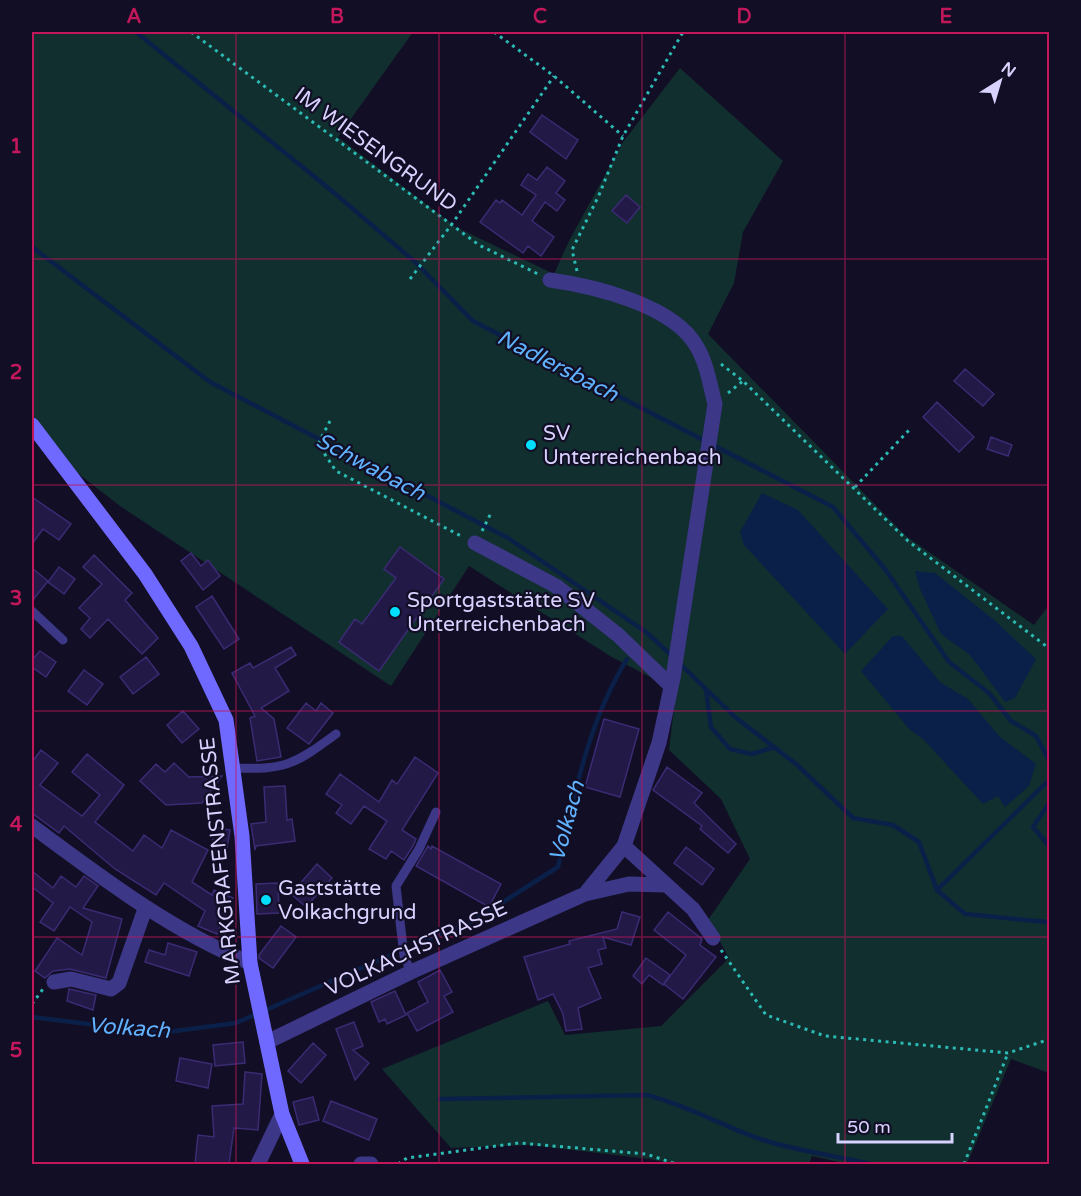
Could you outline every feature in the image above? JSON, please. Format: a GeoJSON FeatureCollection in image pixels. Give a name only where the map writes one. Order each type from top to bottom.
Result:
{"type":"FeatureCollection","features":[{"type":"Feature","properties":{"kind":"main road","name":"MARKGRAFENSTRASSE"},"geometry":{"type":"LineString","coordinates":[[32,425],[145,574],[191,646],[226,720],[242,836],[250,963],[282,1114],[302,1164]]}},
{"type":"Feature","properties":{"kind":"street","name":"VOLKACHSTRASSE"},"geometry":{"type":"LineString","coordinates":[[550,280],[580,284],[659,313],[677,325],[696,345],[706,369],[715,404],[672,682],[659,743],[624,846],[585,894]]}},
{"type":"Feature","properties":{"kind":"street"},"geometry":{"type":"LineString","coordinates":[[478,538],[556,586],[672,682]]}},
{"type":"Feature","properties":{"kind":"street"},"geometry":{"type":"LineString","coordinates":[[32,826],[145,909],[227,954],[250,963]]}},
{"type":"Feature","properties":{"kind":"street"},"geometry":{"type":"LineString","coordinates":[[624,846],[664,885],[693,909],[713,938]]}},
{"type":"Feature","properties":{"kind":"street","name":"VOLKACHSTRASSE"},"geometry":{"type":"LineString","coordinates":[[266,1038],[585,894],[629,884],[664,885]]}},
{"type":"Feature","properties":{"kind":"street"},"geometry":{"type":"LineString","coordinates":[[54,982],[71,979],[111,989],[119,983],[145,909]]}},
{"type":"Feature","properties":{"kind":"street"},"geometry":{"type":"LineString","coordinates":[[258,1164],[282,1114]]}},
{"type":"Feature","properties":{"kind":"street"},"geometry":{"type":"LineString","coordinates":[[361,1164],[371,1164]]}},
{"type":"Feature","properties":{"kind":"lane"},"geometry":{"type":"LineString","coordinates":[[32,611],[63,640]]}},
{"type":"Feature","properties":{"kind":"lane"},"geometry":{"type":"LineString","coordinates":[[233,768],[267,769],[300,761],[336,734]]}},
{"type":"Feature","properties":{"kind":"lane"},"geometry":{"type":"LineString","coordinates":[[411,972],[404,956],[396,885],[419,849],[436,812]]}},
{"type":"Feature","properties":{"kind":"path","name":"IM WIESENGRUND"},"geometry":{"type":"LineString","coordinates":[[191,32],[479,245],[550,280]]}},
{"type":"Feature","properties":{"kind":"path"},"geometry":{"type":"LineString","coordinates":[[494,32],[554,76],[623,136]]}},
{"type":"Feature","properties":{"kind":"path"},"geometry":{"type":"LineString","coordinates":[[580,284],[572,250],[599,195],[623,136],[683,32]]}},
{"type":"Feature","properties":{"kind":"path"},"geometry":{"type":"LineString","coordinates":[[410,279],[452,224],[554,76]]}},
{"type":"Feature","properties":{"kind":"path"},"geometry":{"type":"LineString","coordinates":[[696,345],[743,381],[908,541],[1050,649]]}},
{"type":"Feature","properties":{"kind":"path"},"geometry":{"type":"LineString","coordinates":[[330,421],[318,444],[336,471],[478,538],[492,511]]}},
{"type":"Feature","properties":{"kind":"path"},"geometry":{"type":"LineString","coordinates":[[855,488],[911,428]]}},
{"type":"Feature","properties":{"kind":"path"},"geometry":{"type":"LineString","coordinates":[[713,938],[766,1015],[825,1036],[1008,1053],[1050,1039]]}},
{"type":"Feature","properties":{"kind":"path"},"geometry":{"type":"LineString","coordinates":[[964,1164],[1008,1053]]}},
{"type":"Feature","properties":{"kind":"path"},"geometry":{"type":"LineString","coordinates":[[398,1164],[406,1158],[519,1143],[645,1154],[676,1164]]}},
{"type":"Feature","properties":{"kind":"green space"},"geometry":{"type":"Polygon","coordinates":[[[32,32],[413,32],[338,137],[456,227],[554,274],[569,241],[623,142],[680,68],[783,161],[743,232],[734,283],[708,334],[906,536],[1034,625],[1049,605],[1049,1073],[1011,1059],[967,1164],[848,1164],[812,1156],[809,1164],[674,1164],[530,1145],[451,1148],[382,1069],[548,1001],[565,1035],[661,1026],[729,958],[708,920],[750,859],[721,799],[669,750],[676,691],[610,656],[469,566],[391,686],[120,506],[32,438],[32,32]]]}},
{"type":"Feature","properties":{"kind":"water"},"geometry":{"type":"Polygon","coordinates":[[[762,493],[798,510],[888,609],[845,654],[744,545],[740,532],[762,493]]]}},
{"type":"Feature","properties":{"kind":"water"},"geometry":{"type":"Polygon","coordinates":[[[915,571],[935,573],[993,619],[1036,659],[1015,698],[1005,702],[970,655],[941,634],[920,589],[915,571]]]}},
{"type":"Feature","properties":{"kind":"water"},"geometry":{"type":"Polygon","coordinates":[[[893,636],[902,636],[940,682],[968,699],[999,736],[1036,764],[1029,786],[1005,807],[998,796],[983,804],[923,739],[909,729],[861,671],[893,636]]]}},
{"type":"Feature","properties":{"kind":"building"},"geometry":{"type":"Polygon","coordinates":[[[542,115],[578,140],[566,159],[530,132],[542,115]]]}},
{"type":"Feature","properties":{"kind":"building"},"geometry":{"type":"Polygon","coordinates":[[[547,167],[565,181],[556,193],[565,200],[557,211],[545,202],[532,221],[554,237],[541,256],[528,246],[523,253],[480,222],[496,200],[500,203],[502,200],[522,215],[536,195],[521,185],[528,174],[537,180],[547,167]]]}},
{"type":"Feature","properties":{"kind":"building"},"geometry":{"type":"Polygon","coordinates":[[[626,195],[640,207],[627,223],[612,211],[626,195]]]}},
{"type":"Feature","properties":{"kind":"building"},"geometry":{"type":"Polygon","coordinates":[[[965,369],[994,394],[983,406],[954,381],[965,369]]]}},
{"type":"Feature","properties":{"kind":"building"},"geometry":{"type":"Polygon","coordinates":[[[937,402],[974,437],[959,452],[923,417],[937,402]]]}},
{"type":"Feature","properties":{"kind":"building"},"geometry":{"type":"Polygon","coordinates":[[[991,437],[1012,445],[1008,456],[987,449],[991,437]]]}},
{"type":"Feature","properties":{"kind":"building"},"geometry":{"type":"Polygon","coordinates":[[[32,497],[71,524],[59,540],[43,529],[32,544],[32,497]]]}},
{"type":"Feature","properties":{"kind":"building"},"geometry":{"type":"Polygon","coordinates":[[[400,547],[444,579],[379,671],[339,642],[355,619],[362,624],[396,578],[384,569],[400,547]]]}},
{"type":"Feature","properties":{"kind":"building"},"geometry":{"type":"Polygon","coordinates":[[[191,553],[201,566],[208,560],[220,576],[203,590],[181,561],[191,553]]]}},
{"type":"Feature","properties":{"kind":"building"},"geometry":{"type":"Polygon","coordinates":[[[94,555],[132,593],[125,600],[158,638],[142,654],[108,619],[90,638],[81,629],[90,618],[79,608],[102,584],[83,567],[94,555]]]}},
{"type":"Feature","properties":{"kind":"building"},"geometry":{"type":"Polygon","coordinates":[[[59,567],[75,579],[64,594],[48,582],[59,567]]]}},
{"type":"Feature","properties":{"kind":"building"},"geometry":{"type":"Polygon","coordinates":[[[32,568],[48,581],[32,601],[32,568]]]}},
{"type":"Feature","properties":{"kind":"building"},"geometry":{"type":"Polygon","coordinates":[[[212,596],[239,639],[224,649],[196,607],[212,596]]]}},
{"type":"Feature","properties":{"kind":"building"},"geometry":{"type":"Polygon","coordinates":[[[291,647],[296,655],[275,668],[289,691],[261,708],[274,719],[281,757],[257,761],[250,718],[255,716],[232,673],[250,663],[253,668],[291,647]]]}},
{"type":"Feature","properties":{"kind":"building"},"geometry":{"type":"Polygon","coordinates":[[[40,651],[56,662],[46,677],[32,667],[32,660],[40,651]]]}},
{"type":"Feature","properties":{"kind":"building"},"geometry":{"type":"Polygon","coordinates":[[[146,657],[159,674],[133,694],[120,677],[146,657]]]}},
{"type":"Feature","properties":{"kind":"building"},"geometry":{"type":"Polygon","coordinates":[[[84,670],[103,684],[87,705],[68,691],[84,670]]]}},
{"type":"Feature","properties":{"kind":"building"},"geometry":{"type":"Polygon","coordinates":[[[306,703],[316,711],[321,703],[333,713],[309,744],[287,728],[306,703]]]}},
{"type":"Feature","properties":{"kind":"building"},"geometry":{"type":"Polygon","coordinates":[[[183,711],[199,729],[182,743],[167,725],[183,711]]]}},
{"type":"Feature","properties":{"kind":"building"},"geometry":{"type":"Polygon","coordinates":[[[604,719],[639,729],[620,797],[585,787],[604,719]]]}},
{"type":"Feature","properties":{"kind":"building"},"geometry":{"type":"Polygon","coordinates":[[[41,750],[58,763],[40,785],[82,816],[100,795],[72,772],[87,754],[124,785],[95,822],[133,851],[144,835],[162,848],[171,830],[208,850],[192,882],[212,895],[214,890],[233,898],[217,934],[198,926],[205,911],[164,883],[156,895],[115,869],[64,826],[59,833],[32,813],[32,762],[41,750]]]}},
{"type":"Feature","properties":{"kind":"building"},"geometry":{"type":"Polygon","coordinates":[[[415,757],[438,773],[402,830],[416,839],[413,846],[404,860],[391,851],[386,859],[369,849],[387,821],[364,806],[351,824],[336,813],[342,805],[326,794],[340,774],[379,802],[392,780],[397,784],[415,757]]]}},
{"type":"Feature","properties":{"kind":"building"},"geometry":{"type":"Polygon","coordinates":[[[174,763],[189,777],[222,776],[202,803],[166,805],[140,781],[156,764],[165,772],[174,763]]]}},
{"type":"Feature","properties":{"kind":"building"},"geometry":{"type":"Polygon","coordinates":[[[667,767],[702,793],[694,803],[736,844],[728,853],[700,829],[702,826],[653,790],[667,767]]]}},
{"type":"Feature","properties":{"kind":"building"},"geometry":{"type":"Polygon","coordinates":[[[285,786],[287,820],[292,819],[295,841],[256,846],[255,850],[251,824],[266,822],[264,787],[285,786]]]}},
{"type":"Feature","properties":{"kind":"building"},"geometry":{"type":"Polygon","coordinates":[[[215,827],[230,830],[226,854],[211,851],[215,827]]]}},
{"type":"Feature","properties":{"kind":"building"},"geometry":{"type":"Polygon","coordinates":[[[428,846],[431,849],[432,846],[501,884],[489,907],[416,866],[428,846]]]}},
{"type":"Feature","properties":{"kind":"building"},"geometry":{"type":"Polygon","coordinates":[[[686,847],[714,869],[702,885],[674,863],[686,847]]]}},
{"type":"Feature","properties":{"kind":"building"},"geometry":{"type":"Polygon","coordinates":[[[317,864],[332,878],[306,907],[291,894],[317,864]]]}},
{"type":"Feature","properties":{"kind":"building"},"geometry":{"type":"Polygon","coordinates":[[[32,871],[53,888],[61,876],[76,887],[84,876],[98,886],[83,908],[122,919],[106,978],[70,969],[53,971],[45,978],[35,971],[57,938],[82,955],[92,922],[70,907],[54,931],[40,922],[53,903],[32,887],[32,871]]]}},
{"type":"Feature","properties":{"kind":"building"},"geometry":{"type":"Polygon","coordinates":[[[278,883],[279,913],[257,914],[256,884],[278,883]]]}},
{"type":"Feature","properties":{"kind":"building"},"geometry":{"type":"Polygon","coordinates":[[[622,912],[640,917],[631,945],[603,937],[606,948],[598,950],[602,964],[588,968],[601,998],[578,1008],[582,1029],[566,1031],[563,1014],[553,994],[538,1000],[524,957],[570,944],[569,941],[617,929],[622,912]]]}},
{"type":"Feature","properties":{"kind":"building"},"geometry":{"type":"Polygon","coordinates":[[[668,912],[702,939],[700,945],[716,957],[683,999],[664,984],[686,955],[654,930],[668,912]]]}},
{"type":"Feature","properties":{"kind":"building"},"geometry":{"type":"Polygon","coordinates":[[[281,926],[296,937],[273,968],[259,958],[259,955],[281,926]]]}},
{"type":"Feature","properties":{"kind":"building"},"geometry":{"type":"Polygon","coordinates":[[[168,943],[197,952],[189,976],[145,962],[149,950],[165,955],[168,943]]]}},
{"type":"Feature","properties":{"kind":"building"},"geometry":{"type":"Polygon","coordinates":[[[646,958],[670,975],[663,985],[649,975],[642,984],[633,976],[646,958]]]}},
{"type":"Feature","properties":{"kind":"building"},"geometry":{"type":"Polygon","coordinates":[[[440,970],[452,992],[444,996],[453,1012],[417,1031],[407,1013],[428,1002],[418,982],[440,970]]]}},
{"type":"Feature","properties":{"kind":"building"},"geometry":{"type":"Polygon","coordinates":[[[69,989],[96,995],[93,1010],[67,1001],[69,989]]]}},
{"type":"Feature","properties":{"kind":"building"},"geometry":{"type":"Polygon","coordinates":[[[395,991],[406,1015],[387,1024],[385,1019],[379,1022],[371,1002],[395,991]]]}},
{"type":"Feature","properties":{"kind":"building"},"geometry":{"type":"Polygon","coordinates":[[[354,1022],[363,1046],[353,1050],[369,1063],[355,1080],[336,1029],[354,1022]]]}},
{"type":"Feature","properties":{"kind":"building"},"geometry":{"type":"Polygon","coordinates":[[[243,1042],[245,1063],[215,1066],[213,1045],[243,1042]]]}},
{"type":"Feature","properties":{"kind":"building"},"geometry":{"type":"Polygon","coordinates":[[[313,1043],[326,1055],[301,1083],[288,1071],[313,1043]]]}},
{"type":"Feature","properties":{"kind":"building"},"geometry":{"type":"Polygon","coordinates":[[[180,1058],[212,1064],[208,1088],[176,1081],[180,1058]]]}},
{"type":"Feature","properties":{"kind":"building"},"geometry":{"type":"Polygon","coordinates":[[[245,1072],[262,1074],[258,1130],[234,1128],[229,1164],[195,1164],[198,1135],[214,1137],[212,1106],[243,1104],[245,1072]]]}},
{"type":"Feature","properties":{"kind":"building"},"geometry":{"type":"Polygon","coordinates":[[[313,1097],[319,1120],[299,1125],[293,1102],[313,1097]]]}},
{"type":"Feature","properties":{"kind":"building"},"geometry":{"type":"Polygon","coordinates":[[[331,1101],[377,1119],[369,1140],[323,1121],[331,1101]]]}},
{"type":"Feature","properties":{"kind":"waterway","name":"Nadlersbach"},"geometry":{"type":"LineString","coordinates":[[136,32],[332,191],[414,261],[473,321],[833,507],[885,569],[949,662],[989,693],[1011,721],[1036,736],[1050,762]]}},
{"type":"Feature","properties":{"kind":"waterway","name":"Schwabach"},"geometry":{"type":"LineString","coordinates":[[32,247],[210,382],[508,538],[646,632],[672,656]]}},
{"type":"Feature","properties":{"kind":"waterway","name":"Volkach"},"geometry":{"type":"LineString","coordinates":[[415,945],[473,921],[558,867],[592,734],[613,683],[627,659]]}},
{"type":"Feature","properties":{"kind":"waterway","name":"Schwabach"},"geometry":{"type":"LineString","coordinates":[[678,662],[735,717],[796,764],[853,818],[893,825],[919,842],[937,890],[965,914],[1047,922],[1050,925]]}},
{"type":"Feature","properties":{"kind":"waterway","name":"Schwabach"},"geometry":{"type":"LineString","coordinates":[[706,689],[711,727],[730,749],[752,754],[775,747]]}},
{"type":"Feature","properties":{"kind":"waterway"},"geometry":{"type":"LineString","coordinates":[[937,890],[1050,779]]}},
{"type":"Feature","properties":{"kind":"waterway"},"geometry":{"type":"LineString","coordinates":[[1050,802],[1033,827],[1050,847]]}},
{"type":"Feature","properties":{"kind":"waterway","name":"Volkach"},"geometry":{"type":"LineString","coordinates":[[32,1017],[160,1033],[236,1023],[391,955]]}},
{"type":"Feature","properties":{"kind":"waterway"},"geometry":{"type":"LineString","coordinates":[[440,1099],[647,1095],[677,1104],[763,1140],[871,1164]]}},
{"type":"Feature","properties":{"kind":"place","name":"SV Unterreichenbach"},"geometry":{"type":"Point","coordinates":[531,445]}},
{"type":"Feature","properties":{"kind":"place","name":"Sportgaststätte SV Unterreichenbach"},"geometry":{"type":"Point","coordinates":[395,612]}},
{"type":"Feature","properties":{"kind":"place","name":"Gaststätte Volkachgrund"},"geometry":{"type":"Point","coordinates":[266,900]}}]}
